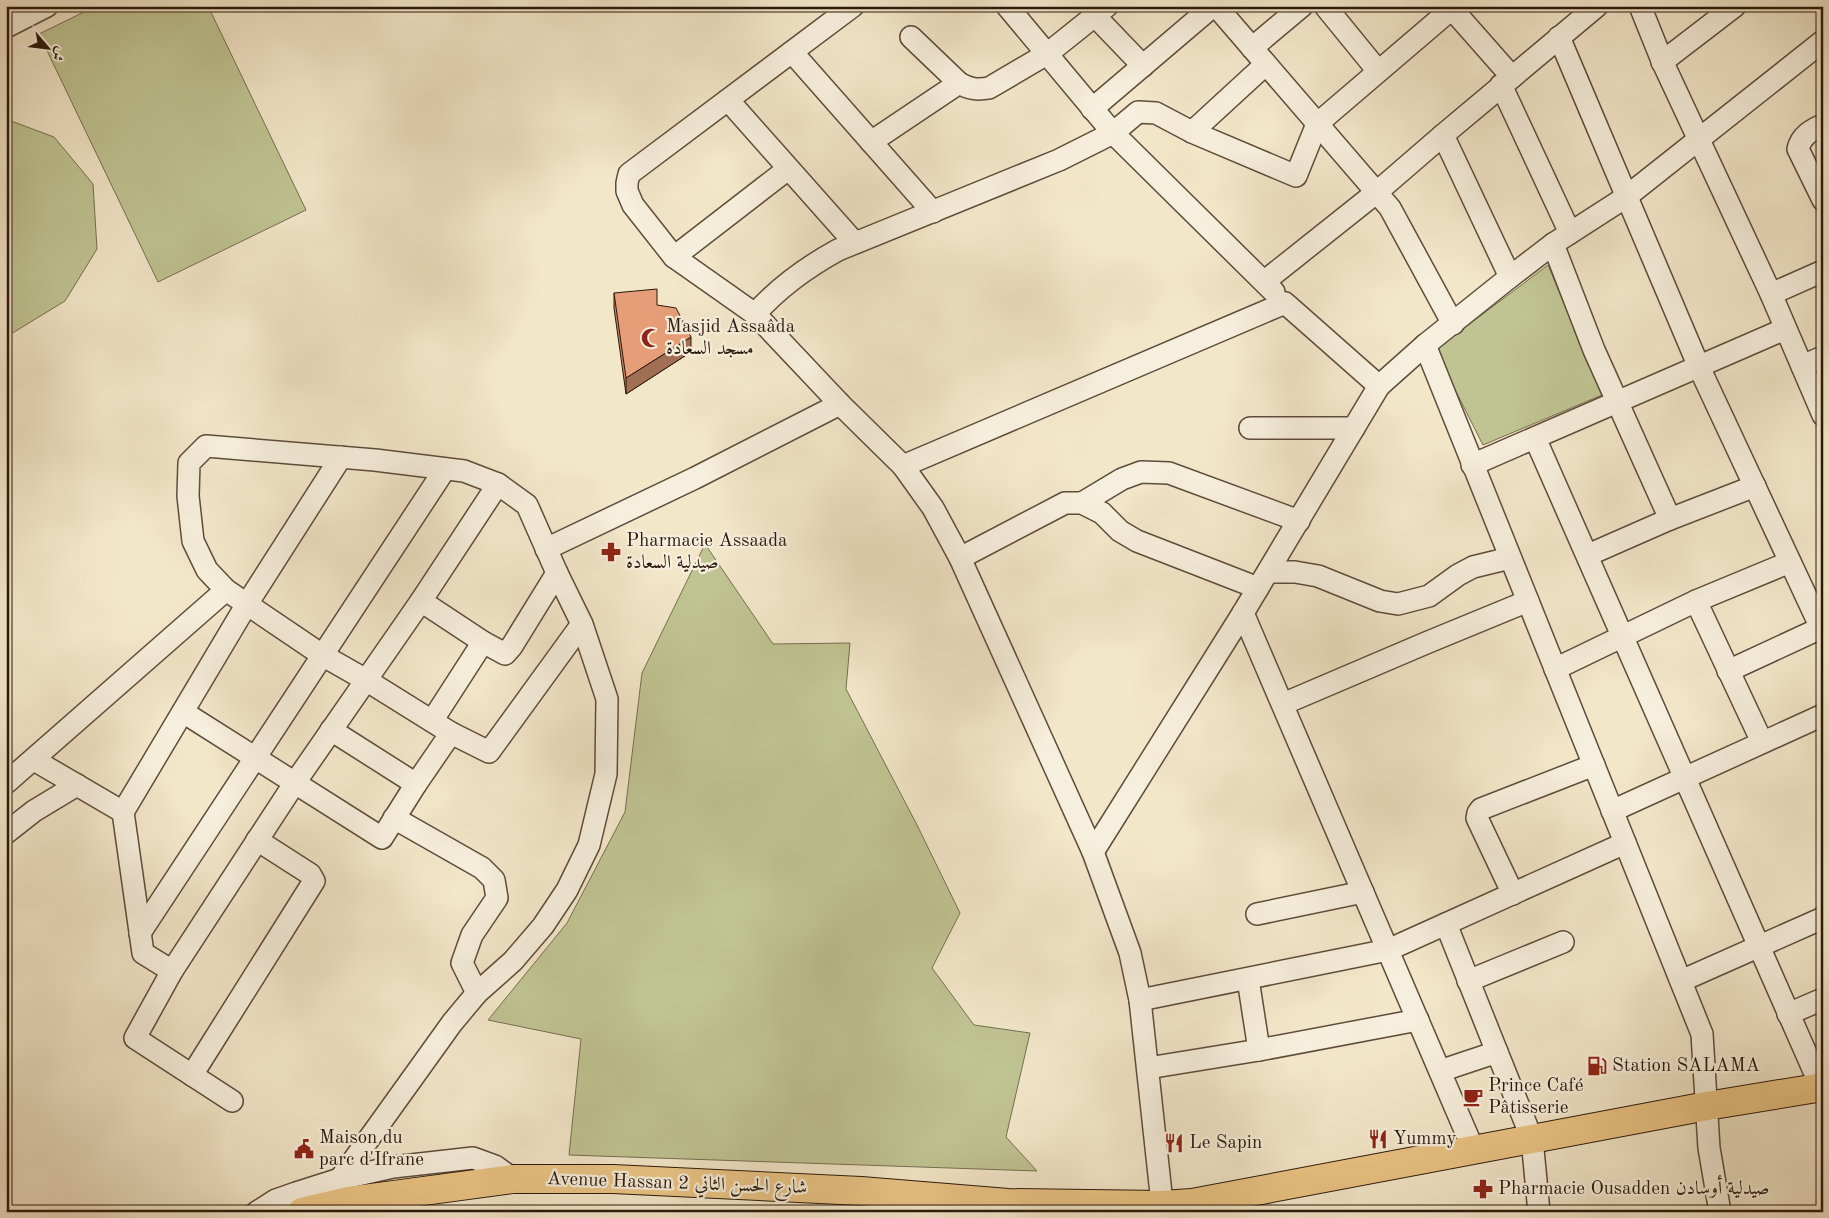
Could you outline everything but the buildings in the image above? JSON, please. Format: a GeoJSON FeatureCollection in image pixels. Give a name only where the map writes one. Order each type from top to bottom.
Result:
{"type":"FeatureCollection","features":[{"type":"Feature","properties":{"kind":"main road","name":"Avenue Hassan 2 شارع الحسن الثاني"},"geometry":{"type":"LineString","coordinates":[[302,1212],[358,1200],[513,1179],[613,1179],[811,1189],[1008,1203],[1163,1208],[1707,1106],[1822,1087]]}},
{"type":"Feature","properties":{"kind":"street"},"geometry":{"type":"LineString","coordinates":[[6,27],[47,6]]}},
{"type":"Feature","properties":{"kind":"street"},"geometry":{"type":"LineString","coordinates":[[853,6],[629,174],[627,190],[633,205],[674,257],[755,314],[840,404],[904,466],[934,508],[960,558],[1093,852],[1130,954],[1140,1000],[1163,1208]]}},
{"type":"Feature","properties":{"kind":"street"},"geometry":{"type":"LineString","coordinates":[[1007,6],[1113,133],[1265,281],[1285,303],[1379,386]]}},
{"type":"Feature","properties":{"kind":"street"},"geometry":{"type":"LineString","coordinates":[[1092,109],[1214,6],[1390,208],[1454,324]]}},
{"type":"Feature","properties":{"kind":"street"},"geometry":{"type":"LineString","coordinates":[[1192,132],[1302,6]]}},
{"type":"Feature","properties":{"kind":"street"},"geometry":{"type":"LineString","coordinates":[[1325,6],[1378,71]]}},
{"type":"Feature","properties":{"kind":"street"},"geometry":{"type":"LineString","coordinates":[[1265,281],[1377,192],[1597,6]]}},
{"type":"Feature","properties":{"kind":"street"},"geometry":{"type":"LineString","coordinates":[[1640,6],[1662,62],[1771,294],[1823,415]]}},
{"type":"Feature","properties":{"kind":"street"},"geometry":{"type":"LineString","coordinates":[[1662,62],[1735,6]]}},
{"type":"Feature","properties":{"kind":"street"},"geometry":{"type":"LineString","coordinates":[[755,314],[772,294],[812,265],[854,242],[1059,160],[1113,133],[1138,112],[1156,113],[1192,132],[1296,176],[1317,124],[1447,9],[1506,81],[1561,239],[1594,350],[1670,520]]}},
{"type":"Feature","properties":{"kind":"street"},"geometry":{"type":"LineString","coordinates":[[911,37],[959,83],[968,88],[980,90],[989,88],[1047,54],[1101,11],[1143,66]]}},
{"type":"Feature","properties":{"kind":"street"},"geometry":{"type":"LineString","coordinates":[[1559,37],[1699,367],[1822,627],[1728,671]]}},
{"type":"Feature","properties":{"kind":"street"},"geometry":{"type":"LineString","coordinates":[[1093,852],[1243,613],[1379,386],[1425,345],[1454,324],[1510,277],[1561,239],[1626,197],[1823,41]]}},
{"type":"Feature","properties":{"kind":"street"},"geometry":{"type":"LineString","coordinates":[[792,52],[933,212]]}},
{"type":"Feature","properties":{"kind":"street"},"geometry":{"type":"LineString","coordinates":[[871,142],[959,83]]}},
{"type":"Feature","properties":{"kind":"street"},"geometry":{"type":"LineString","coordinates":[[728,100],[854,242]]}},
{"type":"Feature","properties":{"kind":"street"},"geometry":{"type":"LineString","coordinates":[[1823,124],[1804,136],[1798,149],[1823,200]]}},
{"type":"Feature","properties":{"kind":"street"},"geometry":{"type":"LineString","coordinates":[[1443,135],[1510,277]]}},
{"type":"Feature","properties":{"kind":"street"},"geometry":{"type":"LineString","coordinates":[[674,257],[788,169]]}},
{"type":"Feature","properties":{"kind":"street"},"geometry":{"type":"LineString","coordinates":[[1771,294],[1823,271]]}},
{"type":"Feature","properties":{"kind":"street"},"geometry":{"type":"LineString","coordinates":[[904,466],[1285,303]]}},
{"type":"Feature","properties":{"kind":"street"},"geometry":{"type":"LineString","coordinates":[[1472,465],[1785,329]]}},
{"type":"Feature","properties":{"kind":"street"},"geometry":{"type":"LineString","coordinates":[[1425,345],[1702,1034],[1709,1148],[1720,1212]]}},
{"type":"Feature","properties":{"kind":"street"},"geometry":{"type":"LineString","coordinates":[[1802,366],[1823,357]]}},
{"type":"Feature","properties":{"kind":"street"},"geometry":{"type":"LineString","coordinates":[[546,549],[695,478],[840,404]]}},
{"type":"Feature","properties":{"kind":"street"},"geometry":{"type":"LineString","coordinates":[[1250,428],[1354,428]]}},
{"type":"Feature","properties":{"kind":"street"},"geometry":{"type":"LineString","coordinates":[[1535,438],[1788,1014],[1822,1087]]}},
{"type":"Feature","properties":{"kind":"street"},"geometry":{"type":"LineString","coordinates":[[340,1179],[415,1074],[477,993],[513,961],[543,926],[567,890],[589,845],[606,774],[607,699],[582,624],[527,505],[498,484],[464,471],[341,457],[206,446],[189,463],[188,496],[193,541],[207,570],[226,590],[322,655],[432,721],[489,752],[582,624]]}},
{"type":"Feature","properties":{"kind":"street"},"geometry":{"type":"LineString","coordinates":[[172,971],[143,953],[123,812],[247,604],[341,457]]}},
{"type":"Feature","properties":{"kind":"street"},"geometry":{"type":"LineString","coordinates":[[140,932],[445,469]]}},
{"type":"Feature","properties":{"kind":"street"},"geometry":{"type":"LineString","coordinates":[[1082,503],[1122,479],[1141,472],[1169,473],[1299,521]]}},
{"type":"Feature","properties":{"kind":"street"},"geometry":{"type":"LineString","coordinates":[[232,1102],[135,1038],[172,971],[257,840],[421,601],[498,484]]}},
{"type":"Feature","properties":{"kind":"street"},"geometry":{"type":"LineString","coordinates":[[1588,555],[1755,486]]}},
{"type":"Feature","properties":{"kind":"street"},"geometry":{"type":"LineString","coordinates":[[960,558],[1065,503],[1082,503],[1102,513],[1120,530],[1137,541],[1263,580],[1295,572],[1318,576],[1380,601],[1398,604],[1429,596],[1458,575],[1473,567],[1510,558]]}},
{"type":"Feature","properties":{"kind":"street"},"geometry":{"type":"LineString","coordinates":[[1555,669],[1696,601],[1790,562]]}},
{"type":"Feature","properties":{"kind":"street"},"geometry":{"type":"LineString","coordinates":[[421,601],[500,653],[505,654],[557,573]]}},
{"type":"Feature","properties":{"kind":"street"},"geometry":{"type":"LineString","coordinates":[[6,783],[226,590]]}},
{"type":"Feature","properties":{"kind":"street"},"geometry":{"type":"LineString","coordinates":[[1696,601],[1762,742]]}},
{"type":"Feature","properties":{"kind":"street"},"geometry":{"type":"LineString","coordinates":[[1283,704],[1528,602]]}},
{"type":"Feature","properties":{"kind":"street"},"geometry":{"type":"LineString","coordinates":[[1243,613],[1474,1151]]}},
{"type":"Feature","properties":{"kind":"street"},"geometry":{"type":"LineString","coordinates":[[432,721],[483,642]]}},
{"type":"Feature","properties":{"kind":"street"},"geometry":{"type":"LineString","coordinates":[[183,712],[382,838],[451,732]]}},
{"type":"Feature","properties":{"kind":"street"},"geometry":{"type":"LineString","coordinates":[[1612,811],[1823,715]]}},
{"type":"Feature","properties":{"kind":"street"},"geometry":{"type":"LineString","coordinates":[[331,730],[416,784]]}},
{"type":"Feature","properties":{"kind":"street"},"geometry":{"type":"LineString","coordinates":[[34,760],[123,812]]}},
{"type":"Feature","properties":{"kind":"street"},"geometry":{"type":"LineString","coordinates":[[1513,894],[1477,818],[1478,813],[1481,809],[1594,765]]}},
{"type":"Feature","properties":{"kind":"street"},"geometry":{"type":"LineString","coordinates":[[6,833],[34,811],[77,785]]}},
{"type":"Feature","properties":{"kind":"street"},"geometry":{"type":"LineString","coordinates":[[394,818],[482,868],[494,880],[497,898],[472,935],[462,963],[477,993]]}},
{"type":"Feature","properties":{"kind":"street"},"geometry":{"type":"LineString","coordinates":[[192,1075],[314,881],[310,874],[257,840]]}},
{"type":"Feature","properties":{"kind":"street"},"geometry":{"type":"LineString","coordinates":[[1140,1000],[1388,950],[1625,843]]}},
{"type":"Feature","properties":{"kind":"street"},"geometry":{"type":"LineString","coordinates":[[1257,914],[1363,892]]}},
{"type":"Feature","properties":{"kind":"street"},"geometry":{"type":"LineString","coordinates":[[1681,981],[1823,918]]}},
{"type":"Feature","properties":{"kind":"street"},"geometry":{"type":"LineString","coordinates":[[1446,924],[1532,1139],[1539,1212]]}},
{"type":"Feature","properties":{"kind":"street"},"geometry":{"type":"LineString","coordinates":[[1468,981],[1563,942]]}},
{"type":"Feature","properties":{"kind":"street"},"geometry":{"type":"LineString","coordinates":[[1248,979],[1259,1050]]}},
{"type":"Feature","properties":{"kind":"street"},"geometry":{"type":"LineString","coordinates":[[1788,1014],[1823,999]]}},
{"type":"Feature","properties":{"kind":"street"},"geometry":{"type":"LineString","coordinates":[[1148,1068],[1259,1050],[1418,1020]]}},
{"type":"Feature","properties":{"kind":"street"},"geometry":{"type":"LineString","coordinates":[[1440,1071],[1497,1052]]}},
{"type":"Feature","properties":{"kind":"street"},"geometry":{"type":"LineString","coordinates":[[257,1212],[276,1200],[340,1179],[393,1167],[473,1158],[496,1166],[513,1179]]}},
{"type":"Feature","properties":{"kind":"green space"},"geometry":{"type":"Polygon","coordinates":[[[96,6],[208,6],[306,210],[158,282],[39,34],[96,6]]]}},
{"type":"Feature","properties":{"kind":"green space"},"geometry":{"type":"Polygon","coordinates":[[[6,119],[54,137],[93,184],[97,249],[65,301],[6,337],[6,119]]]}},
{"type":"Feature","properties":{"kind":"green space"},"geometry":{"type":"Polygon","coordinates":[[[1548,265],[1602,395],[1483,445],[1435,350],[1548,265]]]}},
{"type":"Feature","properties":{"kind":"green space"},"geometry":{"type":"Polygon","coordinates":[[[705,544],[773,644],[850,643],[846,689],[917,825],[960,913],[932,968],[974,1025],[1030,1033],[1006,1137],[1037,1171],[569,1155],[581,1039],[488,1020],[567,923],[625,812],[642,673],[705,544]]]}},
{"type":"Feature","properties":{"kind":"place","name":"Masjid Assaâda مسجد السعادة"},"geometry":{"type":"Point","coordinates":[651,338]}},
{"type":"Feature","properties":{"kind":"place","name":"Pharmacie Assaada صيدلية السعادة"},"geometry":{"type":"Point","coordinates":[611,552]}},
{"type":"Feature","properties":{"kind":"place","name":"Station SALAMA"},"geometry":{"type":"Point","coordinates":[1597,1066]}},
{"type":"Feature","properties":{"kind":"place","name":"Prince Café Pâtisserie"},"geometry":{"type":"Point","coordinates":[1473,1097]}},
{"type":"Feature","properties":{"kind":"place","name":"Yummy"},"geometry":{"type":"Point","coordinates":[1378,1139]}},
{"type":"Feature","properties":{"kind":"place","name":"Le Sapin"},"geometry":{"type":"Point","coordinates":[1174,1143]}},
{"type":"Feature","properties":{"kind":"place","name":"Maison du parc d'Ifrane"},"geometry":{"type":"Point","coordinates":[304,1149]}},
{"type":"Feature","properties":{"kind":"place","name":"Pharmacie Ousadden صيدلية أوسادن"},"geometry":{"type":"Point","coordinates":[1483,1189]}}]}
